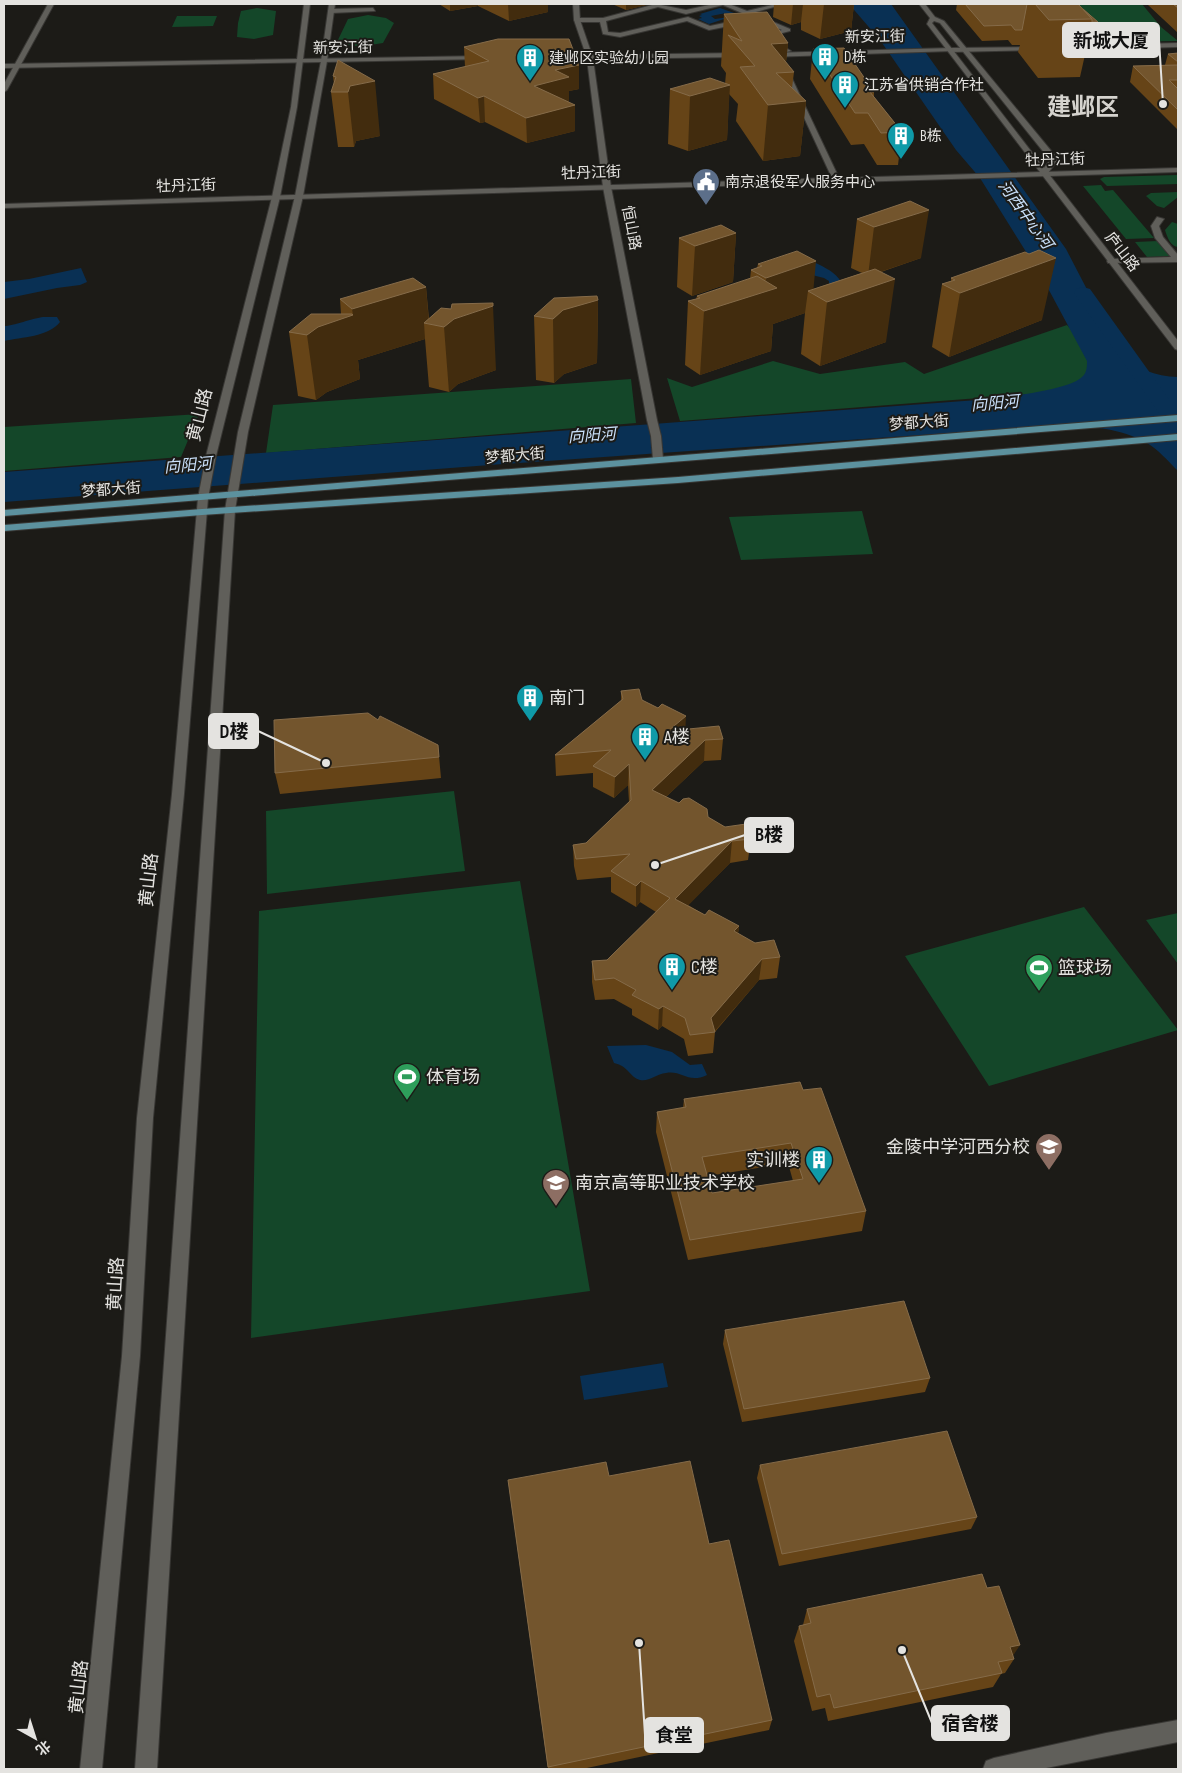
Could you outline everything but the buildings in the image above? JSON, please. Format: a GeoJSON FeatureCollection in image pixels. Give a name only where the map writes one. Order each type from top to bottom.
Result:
{"type":"FeatureCollection","features":[{"type":"Feature","properties":{"kind":"main road"},"geometry":{"type":"LineString","coordinates":[[4,90],[51,4]]}},
{"type":"Feature","properties":{"kind":"main road","name":"黄山路"},"geometry":{"type":"LineString","coordinates":[[91,1769],[132,1356],[145,1118],[177,804],[202,505],[211,456],[276,197],[294,107],[306,4]]}},
{"type":"Feature","properties":{"kind":"main road","name":"恒山路"},"geometry":{"type":"LineString","coordinates":[[576,4],[578,20],[590,57],[607,187],[656,436],[658,459]]}},
{"type":"Feature","properties":{"kind":"main road"},"geometry":{"type":"LineString","coordinates":[[603,20],[605,33],[620,35],[721,4]]}},
{"type":"Feature","properties":{"kind":"main road"},"geometry":{"type":"LineString","coordinates":[[725,4],[788,30]]}},
{"type":"Feature","properties":{"kind":"main road","name":"庐山路"},"geometry":{"type":"LineString","coordinates":[[922,4],[933,18],[942,22],[1054,160],[1044,174]]}},
{"type":"Feature","properties":{"kind":"main road"},"geometry":{"type":"LineString","coordinates":[[578,20],[603,20],[658,5],[687,15],[709,28],[729,24],[746,30]]}},
{"type":"Feature","properties":{"kind":"main road"},"geometry":{"type":"LineString","coordinates":[[146,1769],[231,502],[238,454],[299,196],[332,7],[373,10]]}},
{"type":"Feature","properties":{"kind":"main road","name":"庐山路"},"geometry":{"type":"LineString","coordinates":[[933,18],[929,22],[1178,348]]}},
{"type":"Feature","properties":{"kind":"main road"},"geometry":{"type":"LineString","coordinates":[[762,36],[796,28]]}},
{"type":"Feature","properties":{"kind":"main road"},"geometry":{"type":"LineString","coordinates":[[754,33],[788,51]]}},
{"type":"Feature","properties":{"kind":"main road"},"geometry":{"type":"LineString","coordinates":[[1060,48],[1178,45]]}},
{"type":"Feature","properties":{"kind":"main road","name":"新安江街"},"geometry":{"type":"LineString","coordinates":[[876,51],[788,51],[759,53],[1041,49]]}},
{"type":"Feature","properties":{"kind":"main road"},"geometry":{"type":"LineString","coordinates":[[553,57],[682,56],[749,53]]}},
{"type":"Feature","properties":{"kind":"main road"},"geometry":{"type":"LineString","coordinates":[[778,54],[836,180]]}},
{"type":"Feature","properties":{"kind":"main road","name":"新安江街"},"geometry":{"type":"LineString","coordinates":[[4,66],[486,58]]}},
{"type":"Feature","properties":{"kind":"main road","name":"牡丹江街"},"geometry":{"type":"LineString","coordinates":[[4,206],[1178,170]]}},
{"type":"Feature","properties":{"kind":"main road"},"geometry":{"type":"LineString","coordinates":[[1160,219],[1155,226],[1160,238],[1178,259]]}},
{"type":"Feature","properties":{"kind":"main road"},"geometry":{"type":"LineString","coordinates":[[1111,260],[1178,259]]}},
{"type":"Feature","properties":{"kind":"main road","name":"梦都大街"},"geometry":{"type":"LineString","coordinates":[[4,528],[202,505],[658,459],[1178,418]]}},
{"type":"Feature","properties":{"kind":"main road","name":"梦都大街"},"geometry":{"type":"LineString","coordinates":[[4,514],[688,479],[1178,438]]}},
{"type":"Feature","properties":{"kind":"main road"},"geometry":{"type":"LineString","coordinates":[[994,1769],[1106,1744],[1178,1731]]}},
{"type":"Feature","properties":{"kind":"street"},"geometry":{"type":"LineString","coordinates":[[746,12],[782,4]]}},
{"type":"Feature","properties":{"kind":"green space"},"geometry":{"type":"Polygon","coordinates":[[[1074,4],[1142,4],[1161,27],[1178,41],[1112,42],[1074,4]]]}},
{"type":"Feature","properties":{"kind":"green space"},"geometry":{"type":"Polygon","coordinates":[[[257,8],[276,11],[273,35],[254,39],[237,37],[241,11],[257,8]]]}},
{"type":"Feature","properties":{"kind":"green space"},"geometry":{"type":"Polygon","coordinates":[[[368,15],[386,18],[394,23],[383,43],[360,46],[337,42],[348,19],[368,15]]]}},
{"type":"Feature","properties":{"kind":"green space"},"geometry":{"type":"Polygon","coordinates":[[[177,16],[217,16],[213,26],[172,27],[177,16]]]}},
{"type":"Feature","properties":{"kind":"green space"},"geometry":{"type":"Polygon","coordinates":[[[1178,175],[1178,184],[1107,186],[1100,179],[1104,177],[1178,175]]]}},
{"type":"Feature","properties":{"kind":"green space"},"geometry":{"type":"Polygon","coordinates":[[[1101,185],[1105,191],[1113,190],[1154,238],[1126,239],[1083,186],[1101,185]]]}},
{"type":"Feature","properties":{"kind":"green space"},"geometry":{"type":"Polygon","coordinates":[[[1178,192],[1178,197],[1164,208],[1157,206],[1146,196],[1151,193],[1178,192]]]}},
{"type":"Feature","properties":{"kind":"green space"},"geometry":{"type":"Polygon","coordinates":[[[1172,222],[1178,224],[1178,247],[1171,243],[1165,230],[1172,222]]]}},
{"type":"Feature","properties":{"kind":"green space"},"geometry":{"type":"Polygon","coordinates":[[[1158,241],[1171,256],[1147,257],[1135,242],[1158,241]]]}},
{"type":"Feature","properties":{"kind":"green space"},"geometry":{"type":"Polygon","coordinates":[[[1067,325],[1113,375],[1097,389],[680,421],[667,378],[692,387],[773,361],[820,374],[905,362],[924,374],[1067,325]]]}},
{"type":"Feature","properties":{"kind":"green space"},"geometry":{"type":"Polygon","coordinates":[[[631,379],[636,423],[266,453],[273,405],[631,379]]]}},
{"type":"Feature","properties":{"kind":"green space"},"geometry":{"type":"Polygon","coordinates":[[[199,414],[181,457],[4,471],[4,427],[199,414]]]}},
{"type":"Feature","properties":{"kind":"green space"},"geometry":{"type":"Polygon","coordinates":[[[862,511],[873,554],[741,560],[729,517],[862,511]]]}},
{"type":"Feature","properties":{"kind":"green space"},"geometry":{"type":"Polygon","coordinates":[[[454,791],[465,871],[267,894],[266,811],[454,791]]]}},
{"type":"Feature","properties":{"kind":"green space","name":"体育场"},"geometry":{"type":"Polygon","coordinates":[[[520,881],[590,1291],[251,1338],[259,911],[520,881]]]}},
{"type":"Feature","properties":{"kind":"green space","name":"篮球场"},"geometry":{"type":"Polygon","coordinates":[[[1084,907],[1178,1030],[989,1086],[905,956],[1084,907]]]}},
{"type":"Feature","properties":{"kind":"green space"},"geometry":{"type":"Polygon","coordinates":[[[1178,913],[1178,964],[1146,920],[1178,913]]]}},
{"type":"Feature","properties":{"kind":"water","name":"向阳河"},"geometry":{"type":"Polygon","coordinates":[[[849,4],[891,4],[1066,249],[1120,353],[1146,371],[1178,377],[1178,471],[1163,455],[1136,438],[1106,429],[1064,425],[503,464],[4,502],[4,472],[991,399],[1040,392],[1076,381],[1085,373],[1087,361],[1043,279],[980,178],[956,150],[880,40],[849,4]]]}},
{"type":"Feature","properties":{"kind":"water"},"geometry":{"type":"Polygon","coordinates":[[[720,8],[734,13],[711,16],[715,19],[730,17],[709,24],[698,19],[702,18],[699,16],[702,15],[700,14],[720,8]]]}},
{"type":"Feature","properties":{"kind":"water"},"geometry":{"type":"Polygon","coordinates":[[[807,259],[832,272],[840,279],[842,284],[829,287],[829,281],[808,274],[807,259]]]}},
{"type":"Feature","properties":{"kind":"water"},"geometry":{"type":"Polygon","coordinates":[[[81,268],[87,282],[80,285],[4,299],[4,282],[29,279],[81,268]]]}},
{"type":"Feature","properties":{"kind":"water"},"geometry":{"type":"Polygon","coordinates":[[[43,317],[57,317],[60,322],[42,334],[4,341],[4,326],[43,317]]]}},
{"type":"Feature","properties":{"kind":"water"},"geometry":{"type":"Polygon","coordinates":[[[646,1045],[672,1052],[690,1065],[702,1064],[707,1075],[690,1078],[676,1073],[666,1073],[646,1080],[636,1079],[623,1066],[614,1063],[607,1046],[646,1045]]]}},
{"type":"Feature","properties":{"kind":"water"},"geometry":{"type":"Polygon","coordinates":[[[663,1363],[668,1387],[584,1400],[580,1376],[663,1363]]]}},
{"type":"Feature","properties":{"kind":"waterway","name":"河西中心河"},"geometry":{"type":"LineString","coordinates":[[1083,293],[1178,426]]}},
{"type":"Feature","properties":{"kind":"place","name":"D栋"},"geometry":{"type":"Point","coordinates":[825,81]}},
{"type":"Feature","properties":{"kind":"place","name":"建邺区实验幼儿园"},"geometry":{"type":"Point","coordinates":[530,82]}},
{"type":"Feature","properties":{"kind":"place","name":"新城大厦"},"geometry":{"type":"Point","coordinates":[1163,104]}},
{"type":"Feature","properties":{"kind":"place","name":"江苏省供销合作社"},"geometry":{"type":"Point","coordinates":[845,109]}},
{"type":"Feature","properties":{"kind":"place","name":"B栋"},"geometry":{"type":"Point","coordinates":[901,160]}},
{"type":"Feature","properties":{"kind":"place","name":"南京退役军人服务中心"},"geometry":{"type":"Point","coordinates":[706,206]}},
{"type":"Feature","properties":{"kind":"place","name":"南门"},"geometry":{"type":"Point","coordinates":[530,722]}},
{"type":"Feature","properties":{"kind":"place","name":"A楼"},"geometry":{"type":"Point","coordinates":[645,761]}},
{"type":"Feature","properties":{"kind":"place","name":"D楼"},"geometry":{"type":"Point","coordinates":[326,763]}},
{"type":"Feature","properties":{"kind":"place","name":"B楼"},"geometry":{"type":"Point","coordinates":[655,865]}},
{"type":"Feature","properties":{"kind":"place","name":"C楼"},"geometry":{"type":"Point","coordinates":[672,991]}},
{"type":"Feature","properties":{"kind":"place","name":"篮球场"},"geometry":{"type":"Point","coordinates":[1039,992]}},
{"type":"Feature","properties":{"kind":"place","name":"体育场"},"geometry":{"type":"Point","coordinates":[407,1101]}},
{"type":"Feature","properties":{"kind":"place","name":"金陵中学河西分校"},"geometry":{"type":"Point","coordinates":[1049,1171]}},
{"type":"Feature","properties":{"kind":"place","name":"实训楼"},"geometry":{"type":"Point","coordinates":[819,1184]}},
{"type":"Feature","properties":{"kind":"place","name":"南京高等职业技术学校"},"geometry":{"type":"Point","coordinates":[556,1207]}},
{"type":"Feature","properties":{"kind":"place","name":"食堂"},"geometry":{"type":"Point","coordinates":[639,1643]}},
{"type":"Feature","properties":{"kind":"place","name":"宿舍楼"},"geometry":{"type":"Point","coordinates":[902,1650]}},
{"type":"Feature","properties":{"kind":"district","name":"建邺区"},"geometry":{"type":"Point","coordinates":[1083,107]}}]}
